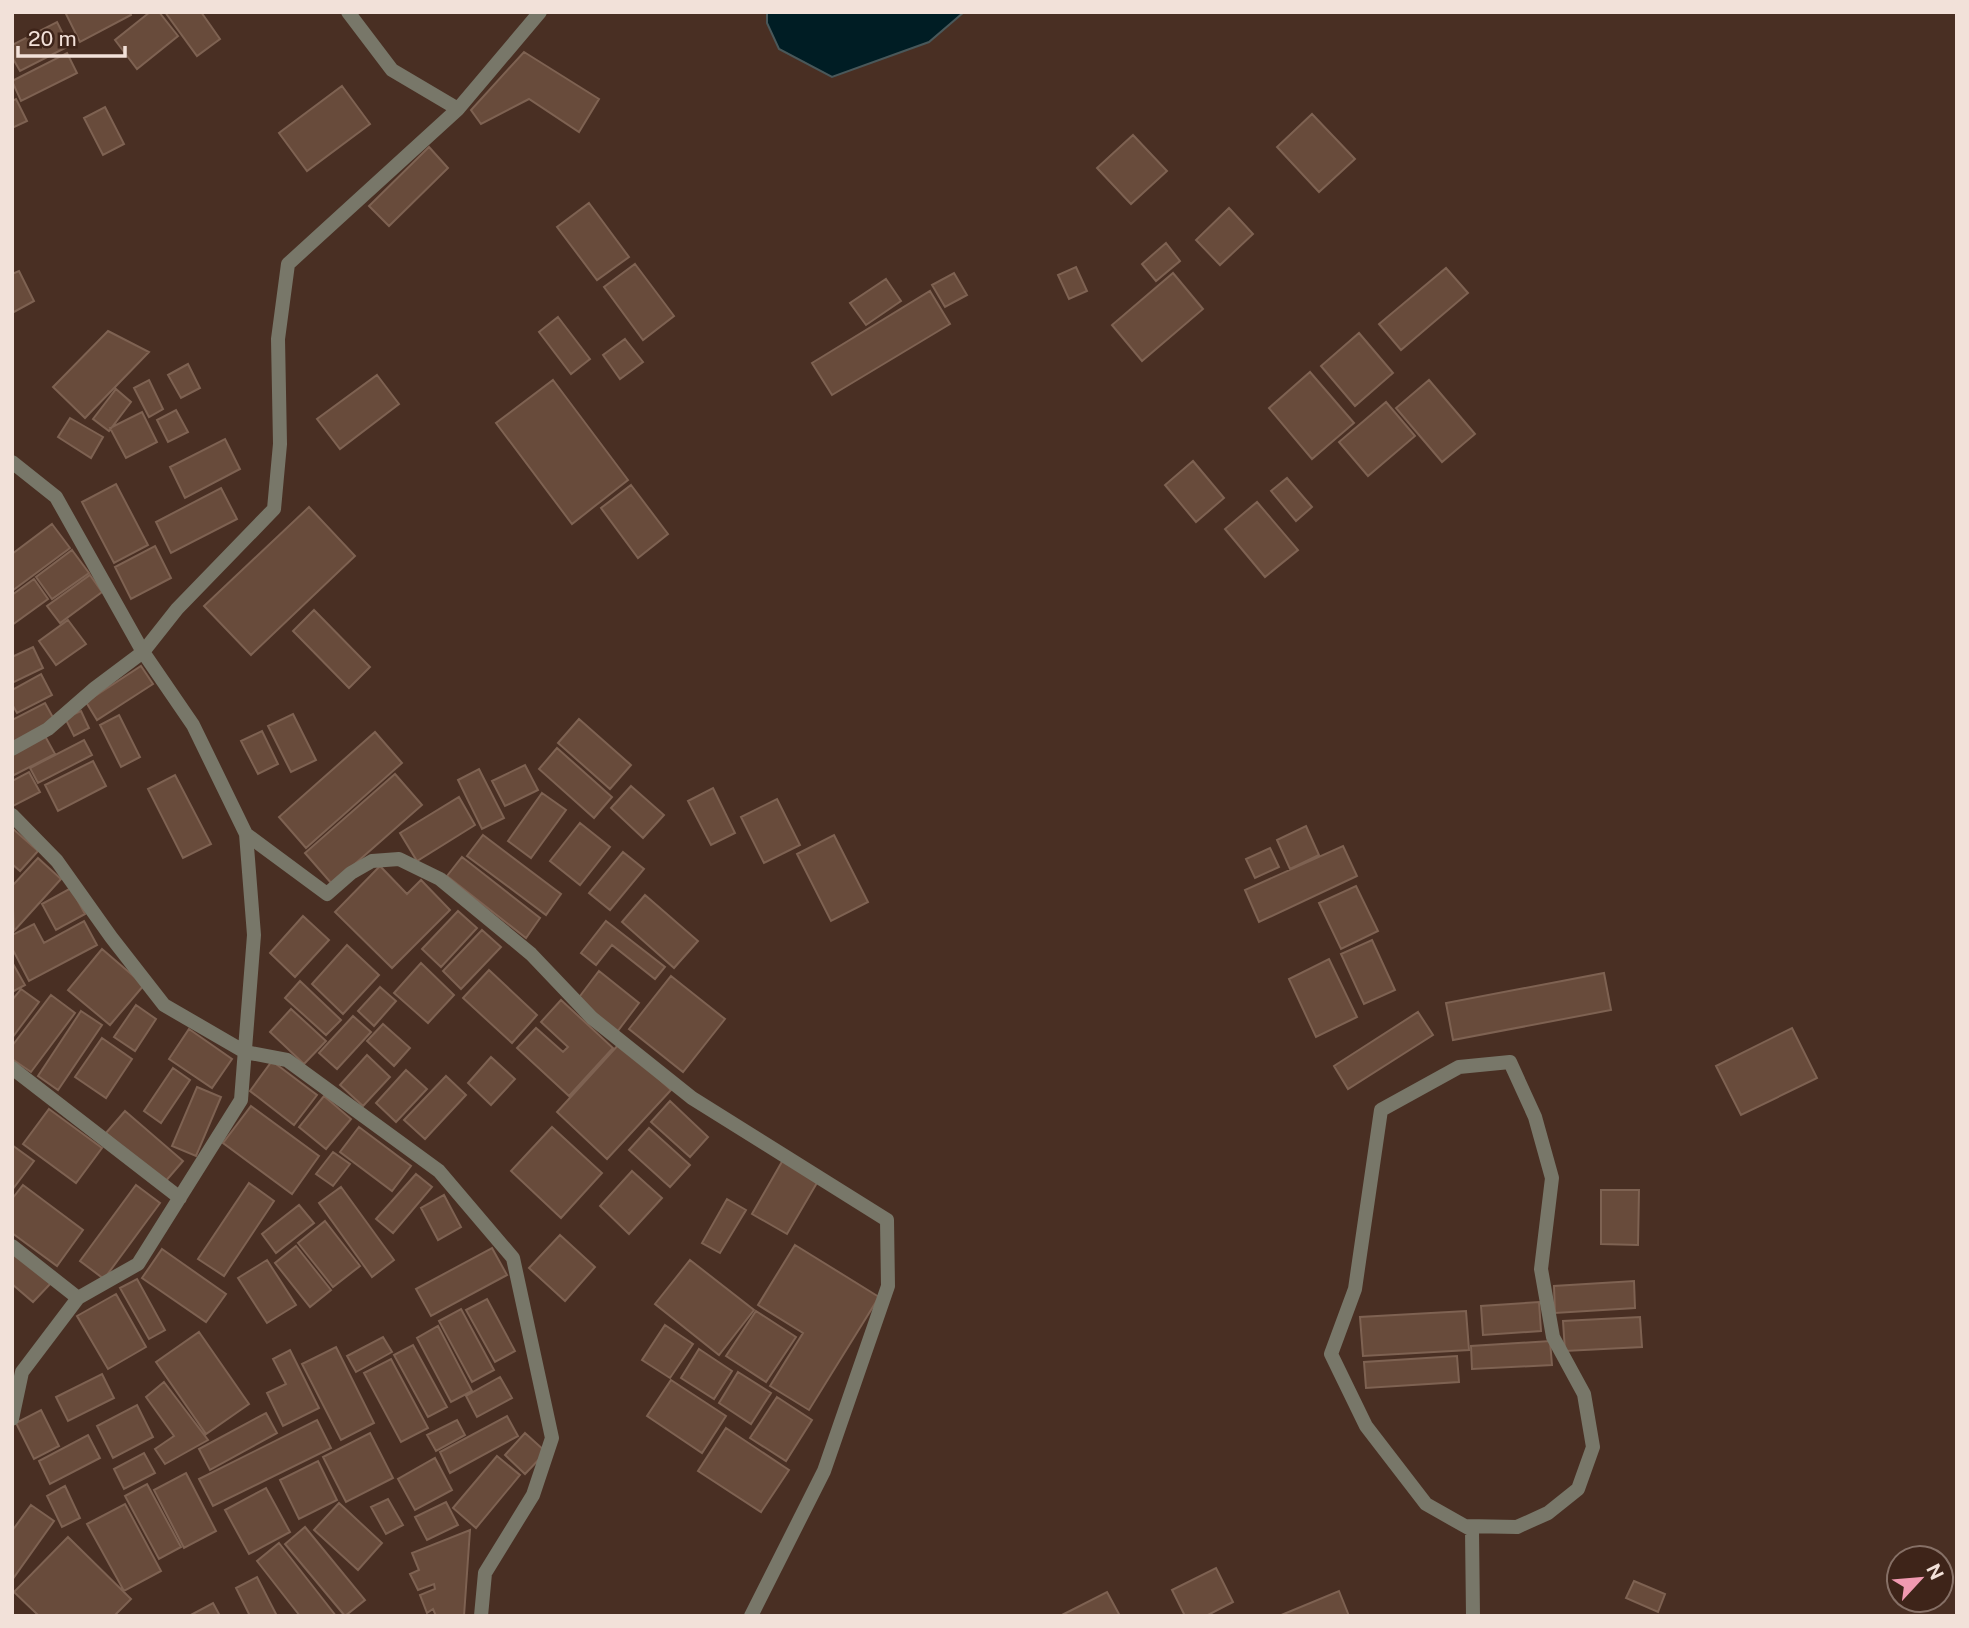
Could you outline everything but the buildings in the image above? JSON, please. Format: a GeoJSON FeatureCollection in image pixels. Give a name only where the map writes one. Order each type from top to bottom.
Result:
{"type":"FeatureCollection","features":[{"type":"Feature","properties":{"kind":"street"},"geometry":{"type":"LineString","coordinates":[[348,12],[391,70],[458,109]]}},
{"type":"Feature","properties":{"kind":"street"},"geometry":{"type":"LineString","coordinates":[[12,749],[48,729],[95,688],[143,652],[177,609],[274,509],[280,444],[278,339],[288,264],[458,109],[540,12]]}},
{"type":"Feature","properties":{"kind":"street"},"geometry":{"type":"LineString","coordinates":[[12,462],[56,497],[143,652],[193,725],[246,834],[254,935],[241,1100],[138,1264],[78,1298],[22,1372],[12,1419]]}},
{"type":"Feature","properties":{"kind":"street"},"geometry":{"type":"LineString","coordinates":[[12,815],[57,861],[111,937],[164,1004],[245,1052],[287,1060],[439,1171],[513,1258],[552,1438],[533,1495],[485,1573],[481,1616]]}},
{"type":"Feature","properties":{"kind":"street"},"geometry":{"type":"LineString","coordinates":[[246,834],[327,894],[351,873],[372,862],[399,859],[440,879],[531,954],[592,1018],[692,1098],[887,1220],[888,1286],[824,1471],[751,1616]]}},
{"type":"Feature","properties":{"kind":"street"},"geometry":{"type":"LineString","coordinates":[[1466,1526],[1517,1527],[1548,1513],[1578,1489],[1593,1447],[1584,1394],[1553,1338],[1541,1269],[1552,1178],[1535,1117],[1510,1062],[1459,1067],[1381,1110],[1355,1289],[1331,1354],[1366,1426],[1426,1504],[1472,1530],[1473,1616]]}},
{"type":"Feature","properties":{"kind":"street"},"geometry":{"type":"LineString","coordinates":[[12,1068],[180,1198]]}},
{"type":"Feature","properties":{"kind":"street"},"geometry":{"type":"LineString","coordinates":[[12,1245],[78,1298]]}},
{"type":"Feature","properties":{"kind":"water"},"geometry":{"type":"Polygon","coordinates":[[[767,12],[964,12],[929,42],[832,77],[779,49],[767,23],[767,12]]]}}]}
